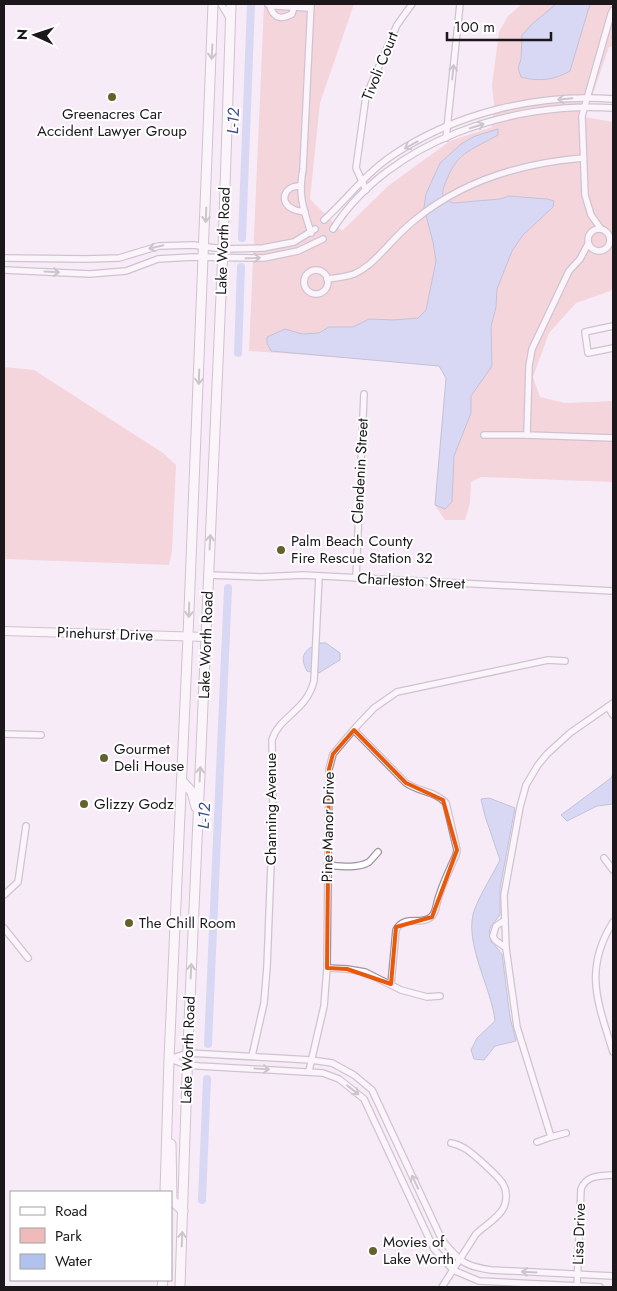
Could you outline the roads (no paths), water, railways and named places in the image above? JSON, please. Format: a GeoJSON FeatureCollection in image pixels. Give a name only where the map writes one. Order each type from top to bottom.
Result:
{"type":"FeatureCollection","features":[{"type":"Feature","properties":{"kind":"main road","name":"Lake Worth Road"},"geometry":{"type":"LineString","coordinates":[[165,1191],[213,4]]}},
{"type":"Feature","properties":{"kind":"main road","name":"Lake Worth Road"},"geometry":{"type":"LineString","coordinates":[[180,1287],[188,1053],[223,253],[231,4]]}},
{"type":"Feature","properties":{"kind":"main road"},"geometry":{"type":"LineString","coordinates":[[182,781],[192,792],[198,814]]}},
{"type":"Feature","properties":{"kind":"main road"},"geometry":{"type":"LineString","coordinates":[[167,1107],[172,1157],[172,1200],[183,1211]]}},
{"type":"Feature","properties":{"kind":"street"},"geometry":{"type":"LineString","coordinates":[[221,4],[231,21]]}},
{"type":"Feature","properties":{"kind":"street"},"geometry":{"type":"LineString","coordinates":[[4,270],[90,274],[126,271],[158,259],[204,257],[283,245],[294,242],[313,231],[300,200],[311,6],[295,5],[269,4],[271,12],[279,18],[292,14],[295,5]]}},
{"type":"Feature","properties":{"kind":"street","name":"Tivoli Court"},"geometry":{"type":"LineString","coordinates":[[366,190],[356,168],[366,96],[397,25],[412,4]]}},
{"type":"Feature","properties":{"kind":"street"},"geometry":{"type":"LineString","coordinates":[[446,138],[460,4]]}},
{"type":"Feature","properties":{"kind":"street"},"geometry":{"type":"LineString","coordinates":[[527,435],[529,366],[532,349],[569,271],[580,259],[588,244],[591,216],[585,194],[582,116],[610,14],[613,10]]}},
{"type":"Feature","properties":{"kind":"street"},"geometry":{"type":"LineString","coordinates":[[324,220],[362,181],[392,155],[434,132],[468,118],[534,101],[587,97],[613,99]]}},
{"type":"Feature","properties":{"kind":"street"},"geometry":{"type":"LineString","coordinates":[[333,229],[366,190],[398,163],[471,127],[535,111],[585,106],[613,108]]}},
{"type":"Feature","properties":{"kind":"street"},"geometry":{"type":"LineString","coordinates":[[328,279],[353,274],[371,264],[417,218],[449,197],[483,179],[515,169],[552,161],[583,158]]}},
{"type":"Feature","properties":{"kind":"street"},"geometry":{"type":"LineString","coordinates":[[300,186],[288,188],[285,197],[289,206],[294,210],[305,212]]}},
{"type":"Feature","properties":{"kind":"street"},"geometry":{"type":"LineString","coordinates":[[580,259],[606,249],[612,242],[611,235],[601,229],[591,216]]}},
{"type":"Feature","properties":{"kind":"street"},"geometry":{"type":"LineString","coordinates":[[589,234],[593,230],[601,229]]}},
{"type":"Feature","properties":{"kind":"street"},"geometry":{"type":"LineString","coordinates":[[4,258],[86,260],[119,258],[159,246],[193,245],[204,246],[223,253],[264,258],[298,251],[323,239]]}},
{"type":"Feature","properties":{"kind":"street"},"geometry":{"type":"LineString","coordinates":[[588,244],[596,252]]}},
{"type":"Feature","properties":{"kind":"street"},"geometry":{"type":"LineString","coordinates":[[283,245],[286,254]]}},
{"type":"Feature","properties":{"kind":"street"},"geometry":{"type":"LineString","coordinates":[[315,270],[323,272],[328,279],[327,287],[314,295],[307,291],[303,284],[307,273],[315,270]]}},
{"type":"Feature","properties":{"kind":"street"},"geometry":{"type":"LineString","coordinates":[[613,326],[585,332],[588,353],[613,348]]}},
{"type":"Feature","properties":{"kind":"street","name":"Clendenin Street"},"geometry":{"type":"LineString","coordinates":[[356,578],[364,394]]}},
{"type":"Feature","properties":{"kind":"street"},"geometry":{"type":"LineString","coordinates":[[484,435],[613,438]]}},
{"type":"Feature","properties":{"kind":"street","name":"Charleston Street"},"geometry":{"type":"LineString","coordinates":[[208,576],[319,576],[613,591]]}},
{"type":"Feature","properties":{"kind":"street","name":"Channing Avenue"},"geometry":{"type":"LineString","coordinates":[[252,1056],[264,1003],[268,967],[273,813],[272,740],[274,733],[280,725],[304,703],[312,692],[319,576]]}},
{"type":"Feature","properties":{"kind":"street","name":"Pinehurst Drive"},"geometry":{"type":"LineString","coordinates":[[4,631],[206,637]]}},
{"type":"Feature","properties":{"kind":"street","name":"Pine Manor Drive"},"geometry":{"type":"LineString","coordinates":[[309,1071],[324,1006],[327,968],[328,769],[334,754],[374,708],[397,692],[548,660],[565,661]]}},
{"type":"Feature","properties":{"kind":"street"},"geometry":{"type":"LineString","coordinates":[[551,1137],[517,1027],[506,948],[504,896],[520,807],[526,785],[538,765],[570,733],[611,705],[613,715]]}},
{"type":"Feature","properties":{"kind":"street"},"geometry":{"type":"LineString","coordinates":[[354,730],[406,783],[434,794],[443,800],[446,804],[457,850],[440,890],[435,913],[432,917],[406,921],[398,926],[396,930],[391,984]]}},
{"type":"Feature","properties":{"kind":"street"},"geometry":{"type":"LineString","coordinates":[[4,734],[41,735]]}},
{"type":"Feature","properties":{"kind":"street"},"geometry":{"type":"LineString","coordinates":[[4,895],[18,882],[26,826]]}},
{"type":"Feature","properties":{"kind":"street"},"geometry":{"type":"LineString","coordinates":[[327,865],[355,866],[368,862],[378,852]]}},
{"type":"Feature","properties":{"kind":"street"},"geometry":{"type":"LineString","coordinates":[[604,858],[613,870]]}},
{"type":"Feature","properties":{"kind":"street"},"geometry":{"type":"LineString","coordinates":[[505,920],[496,926],[493,936],[495,940],[506,948]]}},
{"type":"Feature","properties":{"kind":"street"},"geometry":{"type":"LineString","coordinates":[[613,922],[601,945],[596,966],[595,986],[598,1005],[613,1052]]}},
{"type":"Feature","properties":{"kind":"street"},"geometry":{"type":"LineString","coordinates":[[4,928],[28,958]]}},
{"type":"Feature","properties":{"kind":"street"},"geometry":{"type":"LineString","coordinates":[[327,968],[366,972],[401,990],[427,997],[440,996]]}},
{"type":"Feature","properties":{"kind":"street"},"geometry":{"type":"LineString","coordinates":[[169,1059],[188,1053],[311,1060],[332,1063],[354,1075],[372,1090],[442,1240],[459,1260],[474,1267],[491,1270],[613,1276]]}},
{"type":"Feature","properties":{"kind":"street"},"geometry":{"type":"LineString","coordinates":[[169,1059],[188,1065],[309,1071],[323,1073],[339,1079],[364,1099],[434,1249],[453,1270],[479,1281],[600,1287]]}},
{"type":"Feature","properties":{"kind":"street"},"geometry":{"type":"LineString","coordinates":[[537,1142],[566,1133]]}},
{"type":"Feature","properties":{"kind":"street"},"geometry":{"type":"LineString","coordinates":[[442,1287],[480,1230],[499,1215],[505,1204],[506,1194],[498,1177],[463,1147],[451,1143]]}},
{"type":"Feature","properties":{"kind":"street","name":"Lisa Drive"},"geometry":{"type":"LineString","coordinates":[[577,1286],[582,1184],[590,1178],[613,1175]]}},
{"type":"Feature","properties":{"kind":"water"},"geometry":{"type":"Polygon","coordinates":[[[556,4],[590,4],[570,71],[546,79],[521,77],[518,68],[521,59],[522,35],[556,4]]]}},
{"type":"Feature","properties":{"kind":"water"},"geometry":{"type":"Polygon","coordinates":[[[498,129],[498,135],[468,152],[456,162],[445,184],[443,198],[453,203],[500,199],[509,196],[554,201],[553,207],[523,235],[512,251],[497,289],[496,307],[491,327],[492,366],[471,396],[471,413],[454,456],[452,502],[445,509],[435,505],[446,378],[439,366],[271,351],[267,343],[267,337],[285,329],[302,334],[319,333],[329,327],[353,327],[369,319],[394,320],[418,318],[426,310],[436,261],[424,208],[426,194],[440,163],[461,144],[475,136],[498,129]]]}},
{"type":"Feature","properties":{"kind":"water"},"geometry":{"type":"Polygon","coordinates":[[[319,643],[326,643],[340,653],[340,660],[317,674],[307,671],[303,657],[310,648],[319,643]]]}},
{"type":"Feature","properties":{"kind":"water"},"geometry":{"type":"Polygon","coordinates":[[[613,774],[613,804],[597,806],[567,821],[561,815],[611,778],[613,774]]]}},
{"type":"Feature","properties":{"kind":"water"},"geometry":{"type":"Polygon","coordinates":[[[489,798],[515,808],[500,888],[500,915],[491,926],[489,932],[491,941],[502,954],[510,1017],[516,1041],[495,1046],[484,1060],[474,1059],[471,1050],[477,1038],[495,1021],[493,1008],[475,950],[472,921],[475,908],[500,860],[481,799],[489,798]]]}},
{"type":"Feature","properties":{"kind":"waterway","name":"L-12"},"geometry":{"type":"LineString","coordinates":[[242,238],[251,4]]}},
{"type":"Feature","properties":{"kind":"waterway","name":"L-12"},"geometry":{"type":"LineString","coordinates":[[238,353],[241,267]]}},
{"type":"Feature","properties":{"kind":"waterway","name":"L-12"},"geometry":{"type":"LineString","coordinates":[[208,1044],[228,588]]}},
{"type":"Feature","properties":{"kind":"waterway","name":"L-12"},"geometry":{"type":"LineString","coordinates":[[202,1200],[207,1079]]}},
{"type":"Feature","properties":{"kind":"tunnel"},"geometry":{"type":"LineString","coordinates":[[315,229],[324,220]]}},
{"type":"Feature","properties":{"kind":"tunnel"},"geometry":{"type":"LineString","coordinates":[[323,239],[333,229]]}},
{"type":"Feature","properties":{"kind":"place","name":"Greenacres Car Accident Lawyer Group"},"geometry":{"type":"Point","coordinates":[112,97]}},
{"type":"Feature","properties":{"kind":"place","name":"Palm Beach County Fire Rescue Station 32"},"geometry":{"type":"Point","coordinates":[281,550]}},
{"type":"Feature","properties":{"kind":"place","name":"Gourmet Deli House"},"geometry":{"type":"Point","coordinates":[104,758]}},
{"type":"Feature","properties":{"kind":"place","name":"Glizzy Godz"},"geometry":{"type":"Point","coordinates":[84,804]}},
{"type":"Feature","properties":{"kind":"place","name":"The Chill Room"},"geometry":{"type":"Point","coordinates":[129,923]}},
{"type":"Feature","properties":{"kind":"place","name":"Movies of Lake Worth"},"geometry":{"type":"Point","coordinates":[373,1251]}}]}
